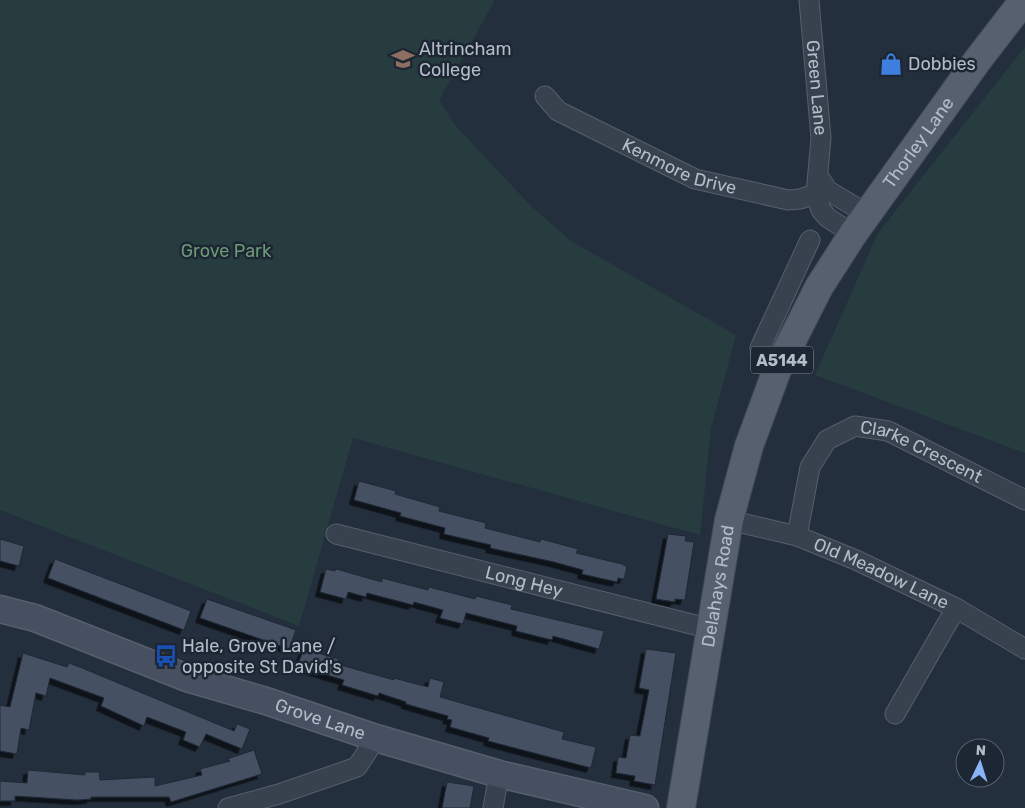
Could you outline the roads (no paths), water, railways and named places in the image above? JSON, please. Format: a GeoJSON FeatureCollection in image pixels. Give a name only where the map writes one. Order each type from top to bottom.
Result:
{"type":"FeatureCollection","features":[{"type":"Feature","properties":{"kind":"main road","name":"Thorley Lane"},"geometry":{"type":"LineString","coordinates":[[860,224],[977,61],[1024,0]]}},
{"type":"Feature","properties":{"kind":"main road","name":"Delahays Road"},"geometry":{"type":"LineString","coordinates":[[681,808],[729,520],[749,446],[777,370],[819,287],[860,224]]}},
{"type":"Feature","properties":{"kind":"street","name":"Green Lane"},"geometry":{"type":"LineString","coordinates":[[809,0],[821,138],[821,210],[828,218],[860,224]]}},
{"type":"Feature","properties":{"kind":"street","name":"Kenmore Drive"},"geometry":{"type":"LineString","coordinates":[[545,96],[558,111],[695,180],[788,200],[800,199],[820,187]]}},
{"type":"Feature","properties":{"kind":"street"},"geometry":{"type":"LineString","coordinates":[[820,187],[860,224]]}},
{"type":"Feature","properties":{"kind":"street"},"geometry":{"type":"LineString","coordinates":[[777,370],[762,359],[760,348],[810,240]]}},
{"type":"Feature","properties":{"kind":"street","name":"Clarke Crescent"},"geometry":{"type":"LineString","coordinates":[[796,536],[810,467],[827,440],[855,426],[888,431],[1025,500]]}},
{"type":"Feature","properties":{"kind":"street","name":"Old Meadow Lane"},"geometry":{"type":"LineString","coordinates":[[729,520],[796,536],[856,560],[956,608],[1025,649]]}},
{"type":"Feature","properties":{"kind":"street","name":"Long Hey"},"geometry":{"type":"LineString","coordinates":[[336,534],[711,629]]}},
{"type":"Feature","properties":{"kind":"street"},"geometry":{"type":"LineString","coordinates":[[895,714],[956,608]]}},
{"type":"Feature","properties":{"kind":"street","name":"Grove Lane"},"geometry":{"type":"LineString","coordinates":[[0,609],[35,618],[187,678],[266,701],[376,738],[499,774],[645,808]]}},
{"type":"Feature","properties":{"kind":"street"},"geometry":{"type":"LineString","coordinates":[[228,808],[279,801],[357,767],[376,738]]}},
{"type":"Feature","properties":{"kind":"street"},"geometry":{"type":"LineString","coordinates":[[493,808],[499,774]]}},
{"type":"Feature","properties":{"kind":"place","name":"Altrincham College"},"geometry":{"type":"Point","coordinates":[403,59]}},
{"type":"Feature","properties":{"kind":"place","name":"Dobbies"},"geometry":{"type":"Point","coordinates":[891,64]}},
{"type":"Feature","properties":{"kind":"place","name":"Hale, Grove Lane / opposite St David's"},"geometry":{"type":"Point","coordinates":[166,656]}},
{"type":"Feature","properties":{"kind":"park label","name":"Grove Park"},"geometry":{"type":"Point","coordinates":[226,251]}}]}
